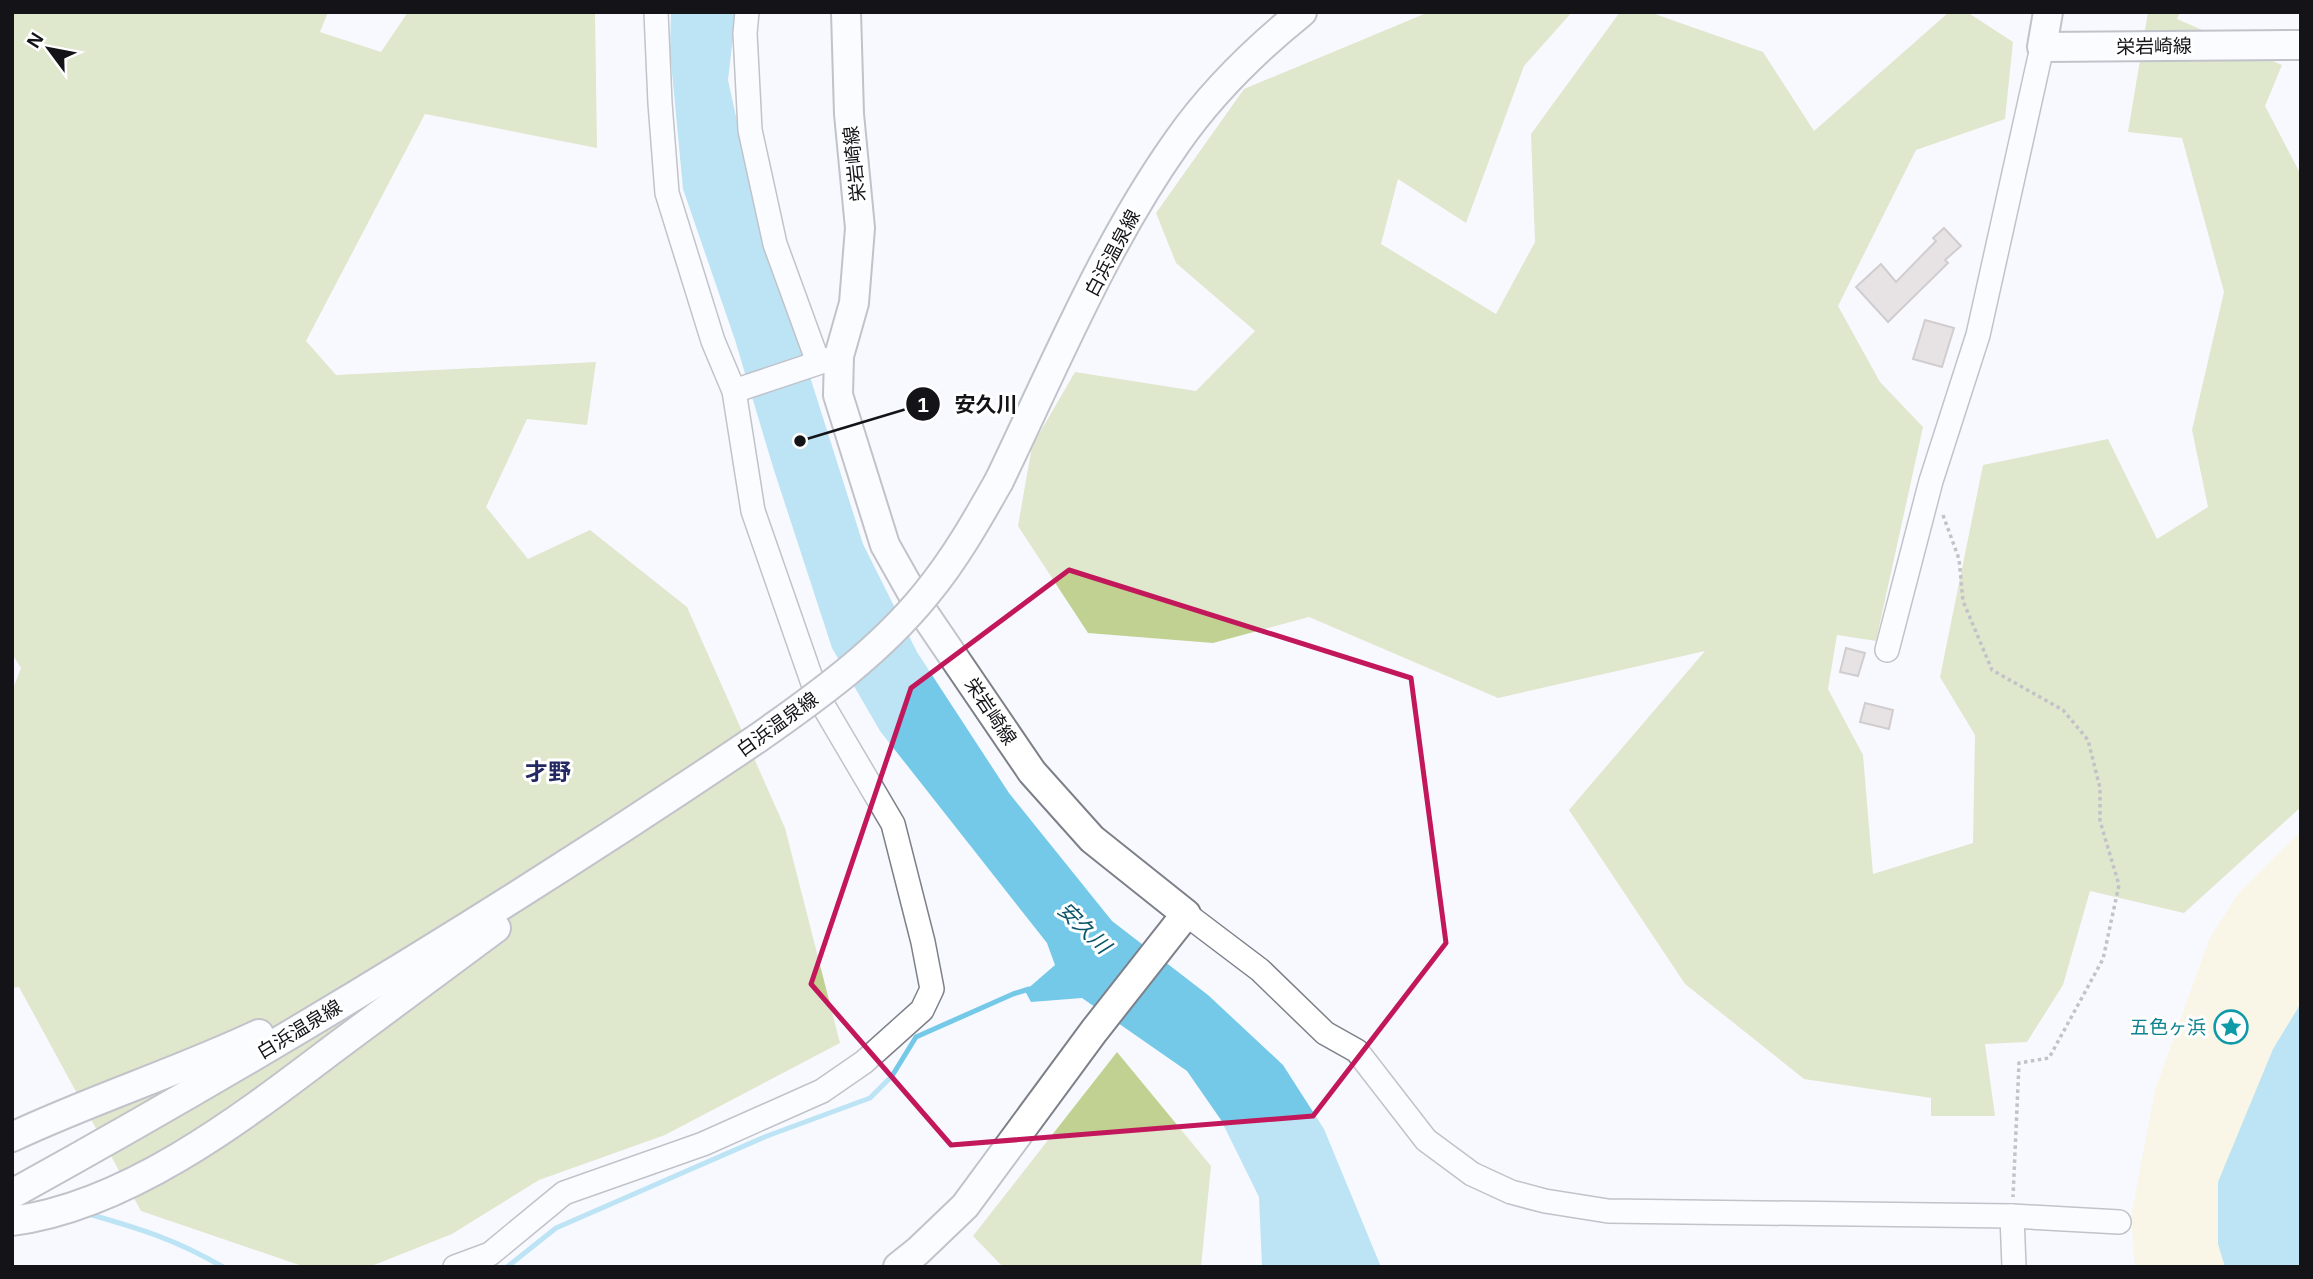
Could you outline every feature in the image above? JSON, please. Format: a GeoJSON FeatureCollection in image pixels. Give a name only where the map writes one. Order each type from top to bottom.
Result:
{"type":"FeatureCollection","features":[{"type":"Feature","properties":{"kind":"main road","name":"栄岩崎線"},"geometry":{"type":"LineString","coordinates":[[846,12],[849,114],[860,228],[854,303],[828,359],[885,545],[921,609],[1032,772],[1092,839],[1186,914]]}},
{"type":"Feature","properties":{"kind":"main road","name":"白浜温泉線"},"geometry":{"type":"LineString","coordinates":[[12,1194],[314,1020],[660,804],[831,685],[894,630],[950,564],[999,481],[1122,230],[1177,141],[1208,102],[1246,62],[1302,12]]}},
{"type":"Feature","properties":{"kind":"main road"},"geometry":{"type":"LineString","coordinates":[[2042,47],[2048,12]]}},
{"type":"Feature","properties":{"kind":"main road","name":"栄岩崎線"},"geometry":{"type":"LineString","coordinates":[[2042,47],[2301,44]]}},
{"type":"Feature","properties":{"kind":"main road"},"geometry":{"type":"LineString","coordinates":[[12,1221],[84,1204],[115,1191],[205,1140],[275,1093],[660,804]]}},
{"type":"Feature","properties":{"kind":"main road"},"geometry":{"type":"LineString","coordinates":[[23,1132],[92,1101],[169,1074],[293,1019],[342,995],[537,882]]}},
{"type":"Feature","properties":{"kind":"main road"},"geometry":{"type":"LineString","coordinates":[[898,1267],[965,1206],[1094,1031],[1186,914]]}},
{"type":"Feature","properties":{"kind":"street"},"geometry":{"type":"LineString","coordinates":[[455,1267],[490,1254],[564,1193],[703,1144],[822,1091],[864,1062],[922,1010],[932,989],[893,824],[817,695],[753,512],[738,390],[713,341],[667,193],[656,12]]}},
{"type":"Feature","properties":{"kind":"street"},"geometry":{"type":"LineString","coordinates":[[738,390],[828,359],[775,244],[750,130],[745,33],[747,12]]}},
{"type":"Feature","properties":{"kind":"street"},"geometry":{"type":"LineString","coordinates":[[1887,650],[1931,481],[1978,335],[2042,47]]}},
{"type":"Feature","properties":{"kind":"street"},"geometry":{"type":"LineString","coordinates":[[1186,914],[1260,970],[1325,1033],[1357,1051],[1426,1140],[1472,1174],[1511,1192],[1545,1201],[1608,1211],[2012,1216],[2119,1222]]}},
{"type":"Feature","properties":{"kind":"street"},"geometry":{"type":"LineString","coordinates":[[2012,1216],[2014,1267]]}},
{"type":"Feature","properties":{"kind":"path"},"geometry":{"type":"LineString","coordinates":[[1931,481],[1959,559],[1963,601],[1992,670],[2063,710],[2088,740],[2100,788],[2100,821],[2119,885],[2103,959],[2049,1058],[2019,1063],[2012,1216]]}},
{"type":"Feature","properties":{"kind":"highlighted area"},"geometry":{"type":"Polygon","coordinates":[[[1069,570],[1411,678],[1446,943],[1313,1116],[951,1145],[811,984],[911,688],[1069,570]]]}},
{"type":"Feature","properties":{"kind":"green space"},"geometry":{"type":"Polygon","coordinates":[[[12,12],[328,12],[320,32],[381,52],[408,12],[595,12],[597,148],[425,114],[306,341],[336,375],[596,362],[587,425],[527,419],[486,507],[528,559],[590,530],[687,607],[785,828],[840,1043],[665,1135],[539,1180],[452,1234],[369,1267],[305,1267],[141,1211],[19,987],[12,988],[12,691],[21,668],[12,654],[12,12]]]}},
{"type":"Feature","properties":{"kind":"green space"},"geometry":{"type":"Polygon","coordinates":[[[1429,12],[1572,12],[1524,66],[1466,223],[1398,179],[1381,244],[1496,314],[1535,242],[1531,134],[1620,12],[1649,12],[1763,52],[1814,131],[1949,12],[1967,12],[2013,42],[2005,119],[1916,150],[1838,306],[1880,382],[1923,427],[1876,641],[1837,635],[1828,689],[1863,755],[1873,874],[1973,843],[1975,735],[1940,677],[1983,465],[2108,439],[2157,539],[2208,507],[2192,430],[2224,292],[2182,138],[2128,132],[2148,12],[2180,12],[2177,19],[2282,65],[2265,106],[2301,175],[2301,807],[2184,913],[2090,891],[2063,985],[2027,1042],[1985,1044],[1995,1116],[1931,1116],[1931,1098],[1804,1079],[1685,984],[1569,810],[1705,651],[1498,698],[1309,617],[1213,643],[1088,633],[1018,526],[1032,446],[1075,372],[1196,391],[1255,331],[1176,263],[1156,213],[1244,89],[1429,12]]]}},
{"type":"Feature","properties":{"kind":"green space"},"geometry":{"type":"Polygon","coordinates":[[[1117,1052],[1211,1166],[1201,1267],[1003,1267],[973,1236],[1117,1052]]]}},
{"type":"Feature","properties":{"kind":"sand","name":"五色ヶ浜"},"geometry":{"type":"Polygon","coordinates":[[[2301,831],[2301,1003],[2273,1049],[2218,1244],[2225,1267],[2135,1267],[2131,1217],[2155,1090],[2210,937],[2238,894],[2301,831]]]}},
{"type":"Feature","properties":{"kind":"water"},"geometry":{"type":"Polygon","coordinates":[[[671,12],[736,12],[728,80],[755,203],[863,544],[917,652],[1009,793],[1112,921],[1208,995],[1283,1065],[1324,1129],[1381,1267],[1262,1267],[1259,1197],[1221,1120],[1187,1071],[1082,998],[1031,1002],[1025,991],[1055,965],[1047,943],[880,731],[832,648],[735,340],[683,189],[670,51],[671,12]]]}},
{"type":"Feature","properties":{"kind":"water"},"geometry":{"type":"Polygon","coordinates":[[[2301,1003],[2301,1267],[2225,1267],[2218,1244],[2218,1182],[2273,1049],[2301,1003]]]}},
{"type":"Feature","properties":{"kind":"building"},"geometry":{"type":"Polygon","coordinates":[[[1944,228],[1961,246],[1945,260],[1948,263],[1888,322],[1856,287],[1881,264],[1896,282],[1936,241],[1933,238],[1944,228]]]}},
{"type":"Feature","properties":{"kind":"building"},"geometry":{"type":"Polygon","coordinates":[[[1925,320],[1954,328],[1942,367],[1913,359],[1925,320]]]}},
{"type":"Feature","properties":{"kind":"building"},"geometry":{"type":"Polygon","coordinates":[[[1846,648],[1865,653],[1858,676],[1840,672],[1846,648]]]}},
{"type":"Feature","properties":{"kind":"building"},"geometry":{"type":"Polygon","coordinates":[[[1865,703],[1893,710],[1889,729],[1860,722],[1865,703]]]}},
{"type":"Feature","properties":{"kind":"waterway"},"geometry":{"type":"LineString","coordinates":[[507,1267],[556,1228],[767,1136],[870,1098],[892,1076],[916,1037],[1029,989]]}},
{"type":"Feature","properties":{"kind":"waterway"},"geometry":{"type":"LineString","coordinates":[[85,1213],[156,1235],[223,1267]]}},
{"type":"Feature","properties":{"kind":"place","name":"安久川"},"geometry":{"type":"Point","coordinates":[800,441]}},
{"type":"Feature","properties":{"kind":"place","name":"五色ヶ浜"},"geometry":{"type":"Point","coordinates":[2231,1027]}},
{"type":"Feature","properties":{"kind":"district","name":"才野"},"geometry":{"type":"Point","coordinates":[548,772]}}]}
